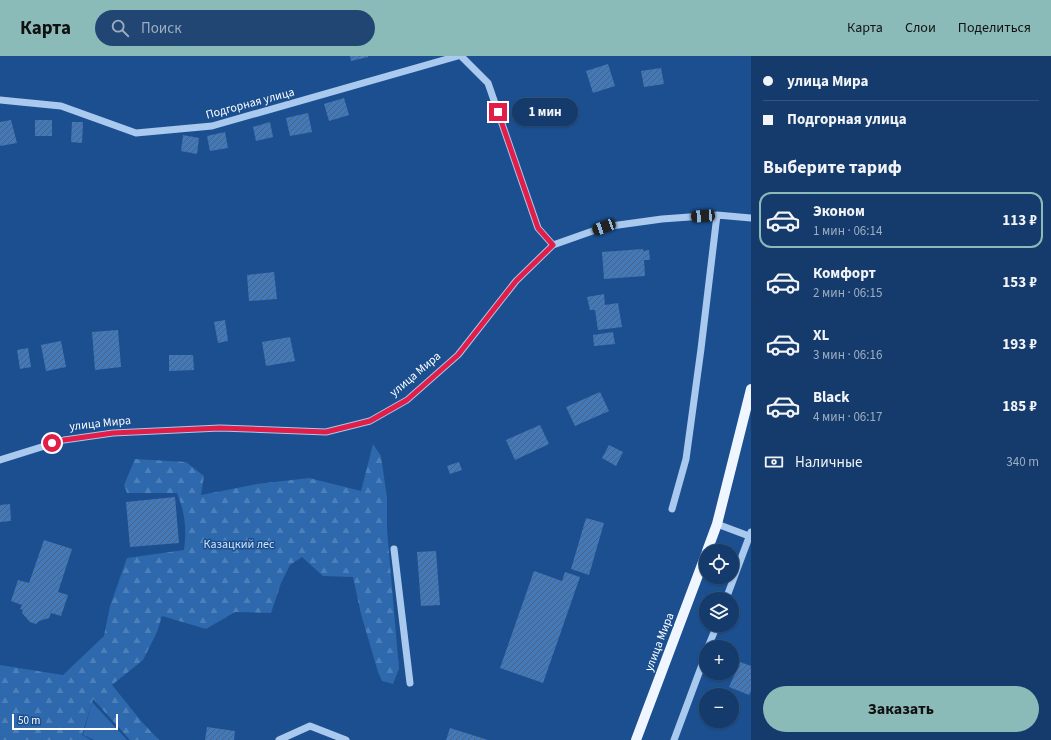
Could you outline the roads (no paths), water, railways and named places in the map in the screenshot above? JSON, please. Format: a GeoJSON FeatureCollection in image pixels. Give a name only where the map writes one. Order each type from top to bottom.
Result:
{"type":"FeatureCollection","features":[{"type":"Feature","properties":{"kind":"main road"},"geometry":{"type":"LineString","coordinates":[[710,544],[717,524],[751,389]]}},
{"type":"Feature","properties":{"kind":"main road","name":"улица Мира"},"geometry":{"type":"LineString","coordinates":[[636,740],[699,573]]}},
{"type":"Feature","properties":{"kind":"street","name":"Подгорная улица"},"geometry":{"type":"LineString","coordinates":[[0,100],[61,106],[136,134],[212,126],[460,56],[488,83],[538,228],[553,245]]}},
{"type":"Feature","properties":{"kind":"street","name":"улица Мира"},"geometry":{"type":"LineString","coordinates":[[0,460],[64,440],[113,433],[220,428],[326,432],[370,421],[407,400],[458,355],[516,281],[553,245],[604,227],[662,218],[717,215],[751,218]]}},
{"type":"Feature","properties":{"kind":"street"},"geometry":{"type":"LineString","coordinates":[[672,509],[686,459],[717,215]]}},
{"type":"Feature","properties":{"kind":"street"},"geometry":{"type":"LineString","coordinates":[[717,524],[750,534],[729,592]]}},
{"type":"Feature","properties":{"kind":"street"},"geometry":{"type":"LineString","coordinates":[[394,549],[410,683]]}},
{"type":"Feature","properties":{"kind":"street"},"geometry":{"type":"LineString","coordinates":[[674,740],[699,673]]}},
{"type":"Feature","properties":{"kind":"street"},"geometry":{"type":"LineString","coordinates":[[280,740],[310,726],[346,740]]}},
{"type":"Feature","properties":{"kind":"park label","name":"Казацкий лес"},"geometry":{"type":"Point","coordinates":[239,544]}}]}
